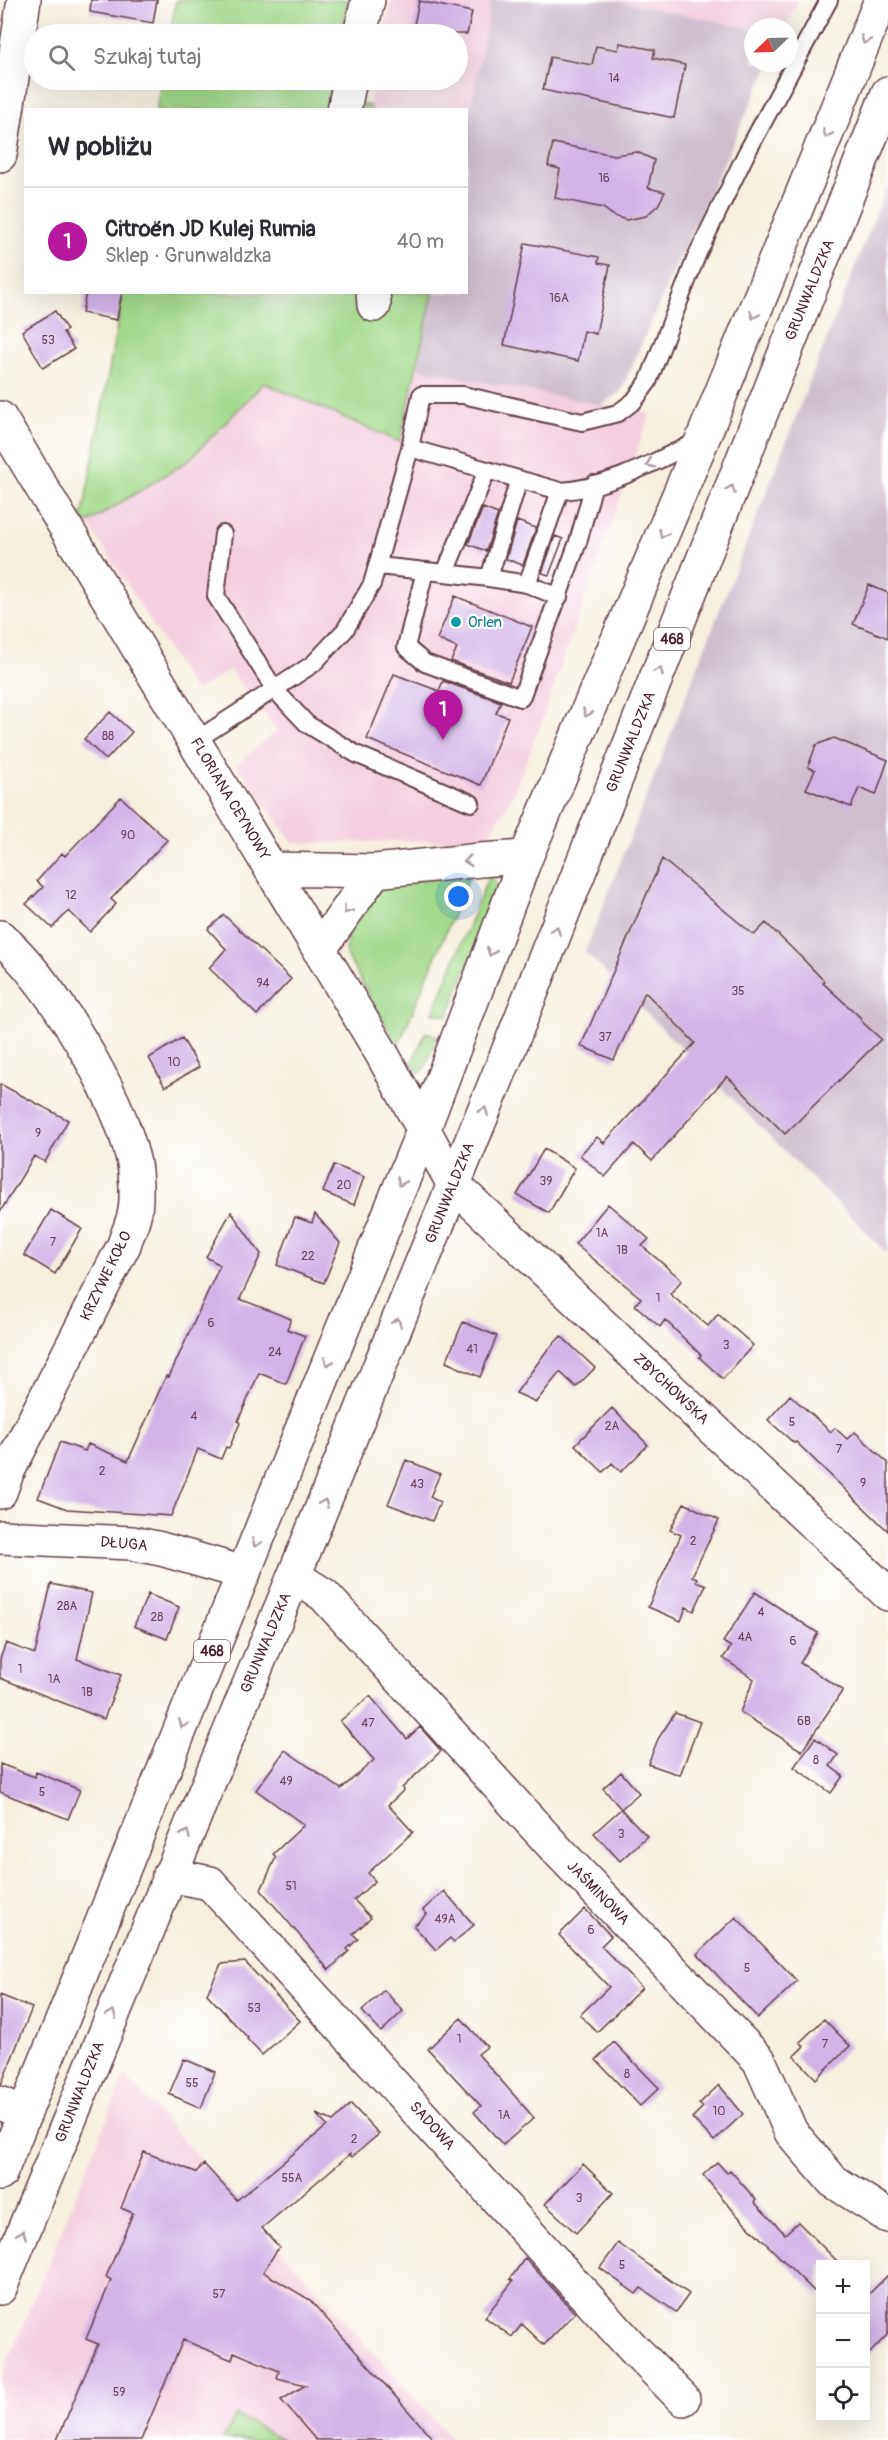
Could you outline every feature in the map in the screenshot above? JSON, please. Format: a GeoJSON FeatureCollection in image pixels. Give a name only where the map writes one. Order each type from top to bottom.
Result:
{"type":"FeatureCollection","features":[{"type":"Feature","properties":{"kind":"main road"},"geometry":{"type":"LineString","coordinates":[[0,155],[24,0]]}},
{"type":"Feature","properties":{"kind":"main road"},"geometry":{"type":"LineString","coordinates":[[362,24],[368,0]]}},
{"type":"Feature","properties":{"kind":"main road","name":"468"},"geometry":{"type":"LineString","coordinates":[[0,2174],[12,2108],[244,1573],[369,1257],[424,1128],[526,857],[703,438],[881,0]]}},
{"type":"Feature","properties":{"kind":"main road"},"geometry":{"type":"LineString","coordinates":[[344,108],[348,90]]}},
{"type":"Feature","properties":{"kind":"main road","name":"GRUNWALDZKA"},"geometry":{"type":"LineString","coordinates":[[0,2288],[454,1185],[887,100]]}},
{"type":"Feature","properties":{"kind":"main road","name":"FLORIANA CEYNOWY"},"geometry":{"type":"LineString","coordinates":[[0,418],[382,1053],[454,1185]]}},
{"type":"Feature","properties":{"kind":"main road"},"geometry":{"type":"LineString","coordinates":[[273,869],[375,871],[526,857]]}},
{"type":"Feature","properties":{"kind":"main road"},"geometry":{"type":"LineString","coordinates":[[319,950],[375,871]]}},
{"type":"Feature","properties":{"kind":"main road","name":"KRZYWE KOŁO"},"geometry":{"type":"LineString","coordinates":[[0,938],[14,950],[47,992],[77,1036],[115,1104],[134,1161],[136,1210],[124,1245],[7,1473],[0,1492]]}},
{"type":"Feature","properties":{"kind":"main road","name":"ZBYCHOWSKA"},"geometry":{"type":"LineString","coordinates":[[454,1185],[888,1594]]}},
{"type":"Feature","properties":{"kind":"main road","name":"DŁUGA"},"geometry":{"type":"LineString","coordinates":[[0,1537],[132,1543],[244,1573]]}},
{"type":"Feature","properties":{"kind":"main road","name":"JAŚMINOWA"},"geometry":{"type":"LineString","coordinates":[[294,1576],[324,1595],[557,1850],[759,2060],[791,2132],[833,2181],[888,2216]]}},
{"type":"Feature","properties":{"kind":"main road","name":"SADOWA"},"geometry":{"type":"LineString","coordinates":[[169,1875],[210,1883],[631,2346],[683,2399]]}},
{"type":"Feature","properties":{"kind":"lane"},"geometry":{"type":"LineString","coordinates":[[195,741],[313,664],[345,630],[372,584],[378,566],[410,448],[421,394],[463,395],[582,422],[618,413],[634,401],[648,382],[697,255],[741,164],[829,0]]}},
{"type":"Feature","properties":{"kind":"lane"},"geometry":{"type":"LineString","coordinates":[[410,448],[560,491],[575,490],[635,471],[703,438]]}},
{"type":"Feature","properties":{"kind":"lane"},"geometry":{"type":"LineString","coordinates":[[445,573],[487,470]]}},
{"type":"Feature","properties":{"kind":"lane"},"geometry":{"type":"LineString","coordinates":[[489,578],[519,479]]}},
{"type":"Feature","properties":{"kind":"lane"},"geometry":{"type":"LineString","coordinates":[[425,571],[406,647],[425,663],[521,698],[578,542],[594,484]]}},
{"type":"Feature","properties":{"kind":"lane"},"geometry":{"type":"LineString","coordinates":[[526,584],[560,491]]}},
{"type":"Feature","properties":{"kind":"lane"},"geometry":{"type":"LineString","coordinates":[[223,534],[216,596],[275,690],[307,724],[356,754],[471,803]]}},
{"type":"Feature","properties":{"kind":"lane"},"geometry":{"type":"LineString","coordinates":[[378,566],[526,584],[559,597]]}},
{"type":"Feature","properties":{"kind":"shaded area"},"geometry":{"type":"Polygon","coordinates":[[[391,0],[491,0],[468,120],[468,108],[370,108],[373,90],[468,90],[468,24],[386,24],[391,0]]]}},
{"type":"Feature","properties":{"kind":"shaded area"},"geometry":{"type":"Polygon","coordinates":[[[491,0],[613,0],[744,27],[744,72],[766,72],[672,274],[621,391],[601,405],[418,369],[433,294],[468,294],[468,120],[491,0]]]}},
{"type":"Feature","properties":{"kind":"shaded area"},"geometry":{"type":"Polygon","coordinates":[[[613,0],[798,0],[790,18],[744,18],[744,27],[613,0]]]}},
{"type":"Feature","properties":{"kind":"shaded area"},"geometry":{"type":"Polygon","coordinates":[[[888,183],[888,1254],[585,952],[888,183]]]}},
{"type":"Feature","properties":{"kind":"shaded area"},"geometry":{"type":"Polygon","coordinates":[[[418,369],[650,414],[540,726],[513,795],[487,840],[293,843],[237,765],[277,730],[229,670],[195,692],[88,523],[188,461],[264,383],[399,441],[418,369]]]}},
{"type":"Feature","properties":{"kind":"shaded area"},"geometry":{"type":"Polygon","coordinates":[[[125,2075],[452,2440],[0,2440],[0,2381],[125,2075]]]}},
{"type":"Feature","properties":{"kind":"green space"},"geometry":{"type":"Polygon","coordinates":[[[176,0],[348,0],[344,24],[172,24],[176,0]]]}},
{"type":"Feature","properties":{"kind":"green space"},"geometry":{"type":"Polygon","coordinates":[[[160,90],[337,90],[339,98],[371,108],[156,108],[160,90]]]}},
{"type":"Feature","properties":{"kind":"green space"},"geometry":{"type":"Polygon","coordinates":[[[123,294],[433,294],[400,442],[264,383],[188,461],[88,523],[79,515],[83,513],[123,294]]]}},
{"type":"Feature","properties":{"kind":"green space"},"geometry":{"type":"Polygon","coordinates":[[[469,877],[398,1046],[346,954],[348,930],[385,882],[469,877]]]}},
{"type":"Feature","properties":{"kind":"green space"},"geometry":{"type":"Polygon","coordinates":[[[488,878],[493,878],[499,889],[448,1016],[433,1013],[488,878]]]}},
{"type":"Feature","properties":{"kind":"green space"},"geometry":{"type":"Polygon","coordinates":[[[426,1032],[438,1037],[420,1073],[411,1064],[426,1032]]]}},
{"type":"Feature","properties":{"kind":"green space"},"geometry":{"type":"Polygon","coordinates":[[[236,2415],[283,2440],[223,2440],[236,2415]]]}},
{"type":"Feature","properties":{"kind":"building"},"geometry":{"type":"Polygon","coordinates":[[[91,0],[157,0],[153,23],[90,12],[91,0]]]}},
{"type":"Feature","properties":{"kind":"building"},"geometry":{"type":"Polygon","coordinates":[[[419,1],[472,12],[468,30],[468,24],[414,24],[419,1]]]}},
{"type":"Feature","properties":{"kind":"building"},"geometry":{"type":"Polygon","coordinates":[[[620,43],[655,50],[653,58],[685,65],[674,118],[543,90],[550,57],[592,65],[596,46],[618,50],[620,43]]]}},
{"type":"Feature","properties":{"kind":"building"},"geometry":{"type":"Polygon","coordinates":[[[553,143],[614,155],[637,152],[654,160],[648,188],[665,192],[658,205],[646,216],[626,220],[614,216],[603,208],[555,198],[560,169],[548,166],[553,143]]]}},
{"type":"Feature","properties":{"kind":"building"},"geometry":{"type":"Polygon","coordinates":[[[525,243],[599,257],[598,263],[610,265],[596,334],[584,331],[578,361],[504,345],[525,243]]]}},
{"type":"Feature","properties":{"kind":"building"},"geometry":{"type":"Polygon","coordinates":[[[86,294],[122,294],[117,320],[82,313],[86,294]]]}},
{"type":"Feature","properties":{"kind":"building"},"geometry":{"type":"Polygon","coordinates":[[[55,311],[67,330],[63,332],[74,349],[43,368],[22,331],[55,311]]]}},
{"type":"Feature","properties":{"kind":"building"},"geometry":{"type":"Polygon","coordinates":[[[483,508],[498,514],[486,551],[468,544],[483,508]]]}},
{"type":"Feature","properties":{"kind":"building"},"geometry":{"type":"Polygon","coordinates":[[[517,521],[536,528],[523,565],[506,559],[517,521]]]}},
{"type":"Feature","properties":{"kind":"building"},"geometry":{"type":"Polygon","coordinates":[[[555,536],[563,539],[549,575],[542,573],[555,536]]]}},
{"type":"Feature","properties":{"kind":"building"},"geometry":{"type":"Polygon","coordinates":[[[869,585],[888,593],[888,638],[853,624],[869,585]]]}},
{"type":"Feature","properties":{"kind":"building"},"geometry":{"type":"Polygon","coordinates":[[[455,596],[532,627],[509,682],[451,661],[457,648],[437,639],[455,596]]]}},
{"type":"Feature","properties":{"kind":"building"},"geometry":{"type":"Polygon","coordinates":[[[394,674],[439,691],[443,681],[501,702],[496,713],[508,717],[481,785],[367,739],[394,674]]]}},
{"type":"Feature","properties":{"kind":"building"},"geometry":{"type":"Polygon","coordinates":[[[110,712],[132,732],[106,760],[84,739],[110,712]]]}},
{"type":"Feature","properties":{"kind":"building"},"geometry":{"type":"Polygon","coordinates":[[[834,738],[888,760],[876,795],[859,788],[851,807],[806,789],[815,770],[808,767],[816,745],[834,738]]]}},
{"type":"Feature","properties":{"kind":"building"},"geometry":{"type":"Polygon","coordinates":[[[121,797],[167,840],[111,899],[116,904],[90,932],[69,911],[52,928],[26,904],[43,887],[37,881],[62,853],[65,856],[121,797]]]}},
{"type":"Feature","properties":{"kind":"building"},"geometry":{"type":"Polygon","coordinates":[[[662,859],[754,935],[766,923],[881,1039],[785,1134],[727,1076],[652,1161],[634,1144],[605,1177],[580,1155],[597,1137],[604,1143],[695,1043],[645,992],[614,1060],[581,1046],[662,859]]]}},
{"type":"Feature","properties":{"kind":"building"},"geometry":{"type":"Polygon","coordinates":[[[224,915],[291,979],[257,1015],[209,968],[226,949],[208,929],[224,915]]]}},
{"type":"Feature","properties":{"kind":"building"},"geometry":{"type":"Polygon","coordinates":[[[182,1038],[199,1067],[165,1087],[149,1058],[182,1038]]]}},
{"type":"Feature","properties":{"kind":"building"},"geometry":{"type":"Polygon","coordinates":[[[0,1084],[68,1120],[45,1162],[34,1156],[0,1212],[0,1084]]]}},
{"type":"Feature","properties":{"kind":"building"},"geometry":{"type":"Polygon","coordinates":[[[544,1149],[575,1168],[549,1213],[517,1195],[544,1149]]]}},
{"type":"Feature","properties":{"kind":"building"},"geometry":{"type":"Polygon","coordinates":[[[334,1165],[364,1177],[354,1205],[323,1192],[334,1165]]]}},
{"type":"Feature","properties":{"kind":"building"},"geometry":{"type":"Polygon","coordinates":[[[608,1204],[649,1239],[642,1246],[682,1280],[670,1294],[708,1326],[718,1314],[753,1345],[723,1379],[665,1320],[660,1327],[635,1305],[641,1298],[575,1244],[608,1204]]]}},
{"type":"Feature","properties":{"kind":"building"},"geometry":{"type":"Polygon","coordinates":[[[51,1210],[82,1229],[55,1274],[24,1255],[51,1210]]]}},
{"type":"Feature","properties":{"kind":"building"},"geometry":{"type":"Polygon","coordinates":[[[231,1212],[261,1254],[240,1299],[291,1319],[287,1329],[305,1336],[286,1384],[259,1373],[229,1448],[226,1447],[221,1459],[198,1449],[171,1516],[67,1509],[38,1498],[60,1442],[85,1451],[88,1444],[128,1461],[220,1265],[206,1257],[231,1212]]]}},
{"type":"Feature","properties":{"kind":"building"},"geometry":{"type":"Polygon","coordinates":[[[315,1214],[340,1243],[324,1283],[277,1265],[295,1217],[312,1223],[315,1214]]]}},
{"type":"Feature","properties":{"kind":"building"},"geometry":{"type":"Polygon","coordinates":[[[463,1322],[497,1336],[480,1377],[446,1362],[463,1322]]]}},
{"type":"Feature","properties":{"kind":"building"},"geometry":{"type":"Polygon","coordinates":[[[561,1336],[595,1368],[576,1387],[560,1372],[536,1402],[516,1393],[545,1353],[561,1336]]]}},
{"type":"Feature","properties":{"kind":"building"},"geometry":{"type":"Polygon","coordinates":[[[790,1395],[831,1432],[835,1428],[847,1439],[855,1432],[888,1463],[888,1531],[796,1442],[794,1443],[768,1420],[790,1395]]]}},
{"type":"Feature","properties":{"kind":"building"},"geometry":{"type":"Polygon","coordinates":[[[612,1408],[648,1445],[621,1472],[612,1463],[603,1472],[575,1445],[612,1408]]]}},
{"type":"Feature","properties":{"kind":"building"},"geometry":{"type":"Polygon","coordinates":[[[406,1460],[440,1474],[430,1497],[440,1502],[432,1521],[388,1504],[406,1460]]]}},
{"type":"Feature","properties":{"kind":"building"},"geometry":{"type":"Polygon","coordinates":[[[684,1503],[719,1520],[692,1576],[697,1578],[696,1581],[706,1585],[694,1611],[686,1607],[681,1621],[648,1607],[681,1535],[670,1530],[684,1503]]]}},
{"type":"Feature","properties":{"kind":"building"},"geometry":{"type":"Polygon","coordinates":[[[51,1584],[92,1593],[77,1659],[121,1675],[104,1719],[0,1678],[0,1659],[6,1643],[35,1654],[51,1584]]]}},
{"type":"Feature","properties":{"kind":"building"},"geometry":{"type":"Polygon","coordinates":[[[755,1592],[818,1633],[800,1663],[843,1690],[802,1751],[740,1712],[754,1679],[723,1658],[731,1647],[723,1642],[755,1592]]]}},
{"type":"Feature","properties":{"kind":"building"},"geometry":{"type":"Polygon","coordinates":[[[148,1594],[179,1607],[167,1639],[134,1626],[148,1594]]]}},
{"type":"Feature","properties":{"kind":"building"},"geometry":{"type":"Polygon","coordinates":[[[370,1696],[407,1739],[420,1727],[441,1751],[402,1788],[404,1790],[388,1805],[413,1832],[368,1873],[375,1881],[354,1900],[371,1918],[353,1934],[358,1939],[329,1970],[261,1890],[276,1857],[273,1854],[304,1825],[256,1790],[285,1750],[341,1789],[374,1760],[340,1721],[370,1696]]]}},
{"type":"Feature","properties":{"kind":"building"},"geometry":{"type":"Polygon","coordinates":[[[675,1713],[700,1722],[680,1775],[648,1764],[658,1739],[675,1713]]]}},
{"type":"Feature","properties":{"kind":"building"},"geometry":{"type":"Polygon","coordinates":[[[815,1738],[838,1755],[830,1766],[843,1776],[831,1793],[794,1767],[815,1738]]]}},
{"type":"Feature","properties":{"kind":"building"},"geometry":{"type":"Polygon","coordinates":[[[0,1764],[35,1777],[36,1772],[80,1790],[68,1819],[0,1792],[0,1764]]]}},
{"type":"Feature","properties":{"kind":"building"},"geometry":{"type":"Polygon","coordinates":[[[621,1772],[639,1793],[621,1809],[603,1788],[621,1772]]]}},
{"type":"Feature","properties":{"kind":"building"},"geometry":{"type":"Polygon","coordinates":[[[621,1809],[647,1836],[620,1861],[594,1833],[621,1809]]]}},
{"type":"Feature","properties":{"kind":"building"},"geometry":{"type":"Polygon","coordinates":[[[444,1891],[474,1925],[454,1942],[450,1938],[436,1950],[414,1926],[427,1914],[423,1910],[444,1891]]]}},
{"type":"Feature","properties":{"kind":"building"},"geometry":{"type":"Polygon","coordinates":[[[585,1909],[611,1936],[601,1946],[642,1988],[597,2032],[580,2015],[609,1987],[559,1935],[585,1909]]]}},
{"type":"Feature","properties":{"kind":"building"},"geometry":{"type":"Polygon","coordinates":[[[736,1917],[797,1981],[758,2018],[697,1954],[736,1917]]]}},
{"type":"Feature","properties":{"kind":"building"},"geometry":{"type":"Polygon","coordinates":[[[245,1962],[300,2021],[262,2055],[207,1994],[221,1964],[245,1962]]]}},
{"type":"Feature","properties":{"kind":"building"},"geometry":{"type":"Polygon","coordinates":[[[384,1990],[403,2011],[381,2032],[362,2011],[384,1990]]]}},
{"type":"Feature","properties":{"kind":"building"},"geometry":{"type":"Polygon","coordinates":[[[0,1995],[32,2008],[1,2085],[0,2085],[0,1995]]]}},
{"type":"Feature","properties":{"kind":"building"},"geometry":{"type":"Polygon","coordinates":[[[461,2018],[487,2047],[478,2054],[534,2118],[503,2145],[474,2112],[481,2106],[428,2049],[461,2018]]]}},
{"type":"Feature","properties":{"kind":"building"},"geometry":{"type":"Polygon","coordinates":[[[824,2019],[850,2046],[816,2079],[794,2056],[804,2046],[800,2042],[824,2019]]]}},
{"type":"Feature","properties":{"kind":"building"},"geometry":{"type":"Polygon","coordinates":[[[614,2042],[659,2088],[640,2106],[596,2060],[614,2042]]]}},
{"type":"Feature","properties":{"kind":"building"},"geometry":{"type":"Polygon","coordinates":[[[184,2059],[215,2072],[201,2108],[169,2094],[184,2059]]]}},
{"type":"Feature","properties":{"kind":"building"},"geometry":{"type":"Polygon","coordinates":[[[719,2085],[743,2114],[714,2141],[692,2118],[703,2107],[699,2104],[719,2085]]]}},
{"type":"Feature","properties":{"kind":"building"},"geometry":{"type":"Polygon","coordinates":[[[351,2104],[379,2134],[352,2157],[350,2154],[262,2228],[279,2247],[263,2272],[310,2300],[434,2440],[316,2440],[281,2400],[306,2385],[277,2378],[279,2371],[234,2352],[232,2360],[183,2340],[141,2440],[57,2440],[98,2344],[86,2339],[111,2280],[106,2277],[133,2213],[121,2208],[144,2152],[196,2172],[204,2164],[237,2200],[327,2126],[316,2114],[333,2121],[351,2104]]]}},
{"type":"Feature","properties":{"kind":"building"},"geometry":{"type":"Polygon","coordinates":[[[717,2162],[727,2173],[730,2170],[756,2200],[754,2202],[785,2234],[798,2222],[836,2260],[816,2260],[816,2293],[736,2214],[703,2175],[717,2162]]]}},
{"type":"Feature","properties":{"kind":"building"},"geometry":{"type":"Polygon","coordinates":[[[583,2164],[613,2193],[576,2233],[545,2204],[583,2164]]]}},
{"type":"Feature","properties":{"kind":"building"},"geometry":{"type":"Polygon","coordinates":[[[618,2243],[689,2294],[676,2312],[641,2288],[636,2294],[600,2268],[618,2243]]]}},
{"type":"Feature","properties":{"kind":"building"},"geometry":{"type":"Polygon","coordinates":[[[525,2258],[575,2313],[544,2345],[522,2324],[512,2337],[485,2317],[513,2281],[510,2279],[525,2258]]]}},
{"type":"Feature","properties":{"kind":"building"},"geometry":{"type":"Polygon","coordinates":[[[888,2275],[888,2334],[870,2353],[870,2314],[870,2293],[888,2275]]]}},
{"type":"Feature","properties":{"kind":"place","name":"Orlen"},"geometry":{"type":"Point","coordinates":[456,622]}},
{"type":"Feature","properties":{"kind":"place","name":"Citroën JD Kulej Rumia"},"geometry":{"type":"Point","coordinates":[443,740]}}]}
